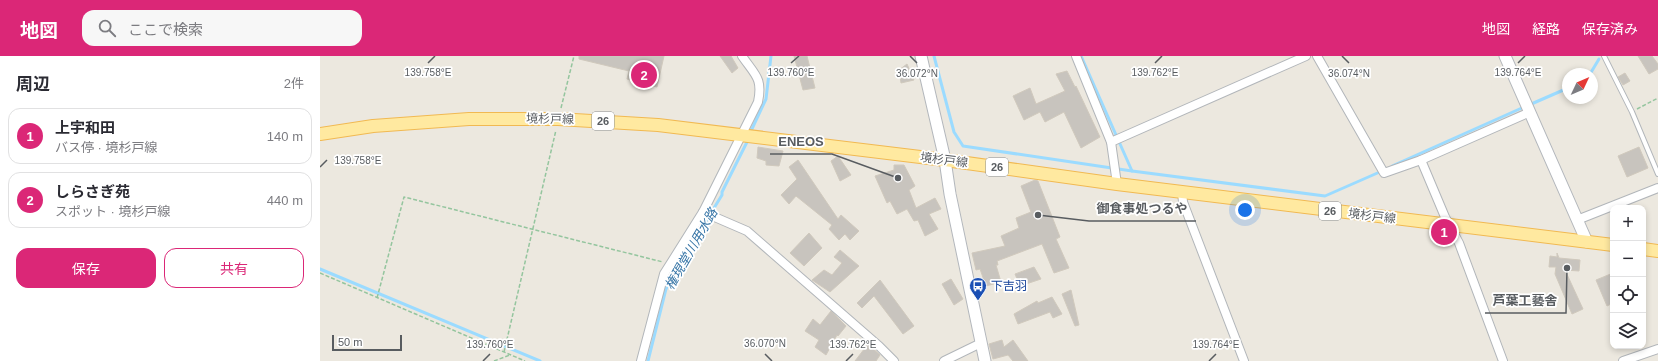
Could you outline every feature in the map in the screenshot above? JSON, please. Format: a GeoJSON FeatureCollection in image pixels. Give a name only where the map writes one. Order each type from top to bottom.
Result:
{"type":"FeatureCollection","features":[{"type":"Feature","properties":{"kind":"main road","name":"境杉戸線"},"geometry":{"type":"LineString","coordinates":[[320,134],[373,126],[452,120],[558,119],[658,126],[945,160],[1117,184],[1610,246]]}},
{"type":"Feature","properties":{"kind":"main road"},"geometry":{"type":"LineString","coordinates":[[1646,249],[1658,251]]}},
{"type":"Feature","properties":{"kind":"street"},"geometry":{"type":"LineString","coordinates":[[641,361],[657,295],[664,274],[703,212],[758,102],[760,89],[758,79],[742,56]]}},
{"type":"Feature","properties":{"kind":"street"},"geometry":{"type":"LineString","coordinates":[[921,56],[945,160],[950,194],[985,361]]}},
{"type":"Feature","properties":{"kind":"street"},"geometry":{"type":"LineString","coordinates":[[1076,56],[1111,142],[1117,184]]}},
{"type":"Feature","properties":{"kind":"street"},"geometry":{"type":"LineString","coordinates":[[1111,142],[1306,56]]}},
{"type":"Feature","properties":{"kind":"street"},"geometry":{"type":"LineString","coordinates":[[1317,56],[1384,173],[1421,160],[1530,112]]}},
{"type":"Feature","properties":{"kind":"street"},"geometry":{"type":"LineString","coordinates":[[1505,56],[1587,242]]}},
{"type":"Feature","properties":{"kind":"street"},"geometry":{"type":"LineString","coordinates":[[1421,160],[1459,243],[1503,361]]}},
{"type":"Feature","properties":{"kind":"street"},"geometry":{"type":"LineString","coordinates":[[1577,220],[1658,188]]}},
{"type":"Feature","properties":{"kind":"street"},"geometry":{"type":"LineString","coordinates":[[1182,192],[1183,202],[1244,361]]}},
{"type":"Feature","properties":{"kind":"street"},"geometry":{"type":"LineString","coordinates":[[703,212],[747,230],[874,341],[894,361]]}},
{"type":"Feature","properties":{"kind":"street"},"geometry":{"type":"LineString","coordinates":[[944,361],[981,343]]}},
{"type":"Feature","properties":{"kind":"street"},"geometry":{"type":"LineString","coordinates":[[1623,361],[1658,349]]}},
{"type":"Feature","properties":{"kind":"lane"},"geometry":{"type":"LineString","coordinates":[[1604,56],[1632,112],[1658,174]]}},
{"type":"Feature","properties":{"kind":"path"},"geometry":{"type":"LineString","coordinates":[[504,352],[574,56]]}},
{"type":"Feature","properties":{"kind":"path"},"geometry":{"type":"LineString","coordinates":[[1632,112],[1658,98]]}},
{"type":"Feature","properties":{"kind":"path"},"geometry":{"type":"LineString","coordinates":[[377,298],[404,198],[670,264]]}},
{"type":"Feature","properties":{"kind":"path"},"geometry":{"type":"LineString","coordinates":[[320,273],[525,361]]}},
{"type":"Feature","properties":{"kind":"path"},"geometry":{"type":"LineString","coordinates":[[494,361],[510,355]]}},
{"type":"Feature","properties":{"kind":"building"},"geometry":{"type":"Polygon","coordinates":[[[579,56],[664,56],[657,87],[627,79],[629,71],[579,59],[579,56]]]}},
{"type":"Feature","properties":{"kind":"building"},"geometry":{"type":"Polygon","coordinates":[[[720,56],[731,56],[738,68],[732,73],[720,56]]]}},
{"type":"Feature","properties":{"kind":"building"},"geometry":{"type":"Polygon","coordinates":[[[794,56],[807,56],[815,88],[803,90],[794,56]]]}},
{"type":"Feature","properties":{"kind":"building"},"geometry":{"type":"Polygon","coordinates":[[[1638,56],[1652,56],[1658,64],[1658,69],[1649,74],[1638,56]]]}},
{"type":"Feature","properties":{"kind":"building"},"geometry":{"type":"Polygon","coordinates":[[[907,64],[914,80],[901,83],[899,70],[907,64]]]}},
{"type":"Feature","properties":{"kind":"building"},"geometry":{"type":"Polygon","coordinates":[[[1067,71],[1075,87],[1076,86],[1100,137],[1081,148],[1064,112],[1045,122],[1040,112],[1024,120],[1013,96],[1030,88],[1036,104],[1065,91],[1056,74],[1067,71]]]}},
{"type":"Feature","properties":{"kind":"building"},"geometry":{"type":"Polygon","coordinates":[[[1625,73],[1630,81],[1623,85],[1618,77],[1625,73]]]}},
{"type":"Feature","properties":{"kind":"building"},"geometry":{"type":"Polygon","coordinates":[[[758,147],[783,151],[779,166],[766,165],[766,161],[757,158],[758,147]]]}},
{"type":"Feature","properties":{"kind":"building"},"geometry":{"type":"Polygon","coordinates":[[[1639,147],[1648,168],[1627,177],[1618,156],[1639,147]]]}},
{"type":"Feature","properties":{"kind":"building"},"geometry":{"type":"Polygon","coordinates":[[[838,156],[851,175],[840,181],[831,161],[838,156]]]}},
{"type":"Feature","properties":{"kind":"building"},"geometry":{"type":"Polygon","coordinates":[[[798,160],[838,219],[841,215],[859,231],[850,240],[845,234],[839,240],[829,229],[832,225],[796,196],[789,204],[781,195],[797,179],[789,167],[798,160]]]}},
{"type":"Feature","properties":{"kind":"building"},"geometry":{"type":"Polygon","coordinates":[[[894,165],[904,165],[915,186],[909,190],[916,208],[935,198],[941,209],[929,214],[938,229],[925,236],[918,220],[914,221],[907,209],[897,214],[890,201],[887,203],[875,176],[894,170],[894,165]]]}},
{"type":"Feature","properties":{"kind":"building"},"geometry":{"type":"Polygon","coordinates":[[[1035,180],[1038,181],[1060,237],[1056,239],[1069,268],[1054,273],[1042,244],[997,261],[998,265],[996,265],[1001,282],[986,286],[980,269],[976,270],[972,253],[1005,246],[1001,236],[1019,228],[1016,218],[1031,212],[1021,186],[1035,180]]]}},
{"type":"Feature","properties":{"kind":"building"},"geometry":{"type":"Polygon","coordinates":[[[809,233],[822,248],[804,266],[790,253],[809,233]]]}},
{"type":"Feature","properties":{"kind":"building"},"geometry":{"type":"Polygon","coordinates":[[[840,250],[859,266],[830,292],[812,280],[824,270],[832,275],[842,263],[834,257],[840,250]]]}},
{"type":"Feature","properties":{"kind":"building"},"geometry":{"type":"Polygon","coordinates":[[[1557,253],[1559,258],[1580,260],[1579,271],[1565,270],[1583,309],[1572,314],[1555,274],[1556,267],[1549,267],[1550,256],[1557,257],[1557,253]]]}},
{"type":"Feature","properties":{"kind":"building"},"geometry":{"type":"Polygon","coordinates":[[[1034,267],[1041,279],[1020,286],[1015,274],[1034,267]]]}},
{"type":"Feature","properties":{"kind":"building"},"geometry":{"type":"Polygon","coordinates":[[[1610,274],[1610,304],[1607,306],[1596,280],[1610,274]]]}},
{"type":"Feature","properties":{"kind":"building"},"geometry":{"type":"Polygon","coordinates":[[[951,279],[963,299],[954,305],[942,284],[951,279]]]}},
{"type":"Feature","properties":{"kind":"building"},"geometry":{"type":"Polygon","coordinates":[[[880,280],[914,326],[903,334],[874,296],[862,308],[857,303],[880,280]]]}},
{"type":"Feature","properties":{"kind":"building"},"geometry":{"type":"Polygon","coordinates":[[[1071,290],[1079,325],[1075,326],[1062,294],[1071,290]]]}},
{"type":"Feature","properties":{"kind":"building"},"geometry":{"type":"Polygon","coordinates":[[[1052,297],[1062,314],[1053,318],[1050,312],[1018,324],[1014,314],[1037,301],[1038,303],[1052,297]]]}},
{"type":"Feature","properties":{"kind":"building"},"geometry":{"type":"Polygon","coordinates":[[[831,311],[846,326],[838,336],[837,335],[826,355],[815,347],[819,340],[805,331],[813,319],[820,325],[831,311]]]}},
{"type":"Feature","properties":{"kind":"building"},"geometry":{"type":"Polygon","coordinates":[[[1002,340],[1004,347],[1013,340],[1028,361],[1013,361],[1008,355],[993,359],[989,344],[1002,340]]]}},
{"type":"Feature","properties":{"kind":"building"},"geometry":{"type":"Polygon","coordinates":[[[868,344],[880,355],[876,361],[855,361],[868,344]]]}},
{"type":"Feature","properties":{"kind":"waterway","name":"権現堂川用水路"},"geometry":{"type":"LineString","coordinates":[[751,131],[766,99],[771,56]]}},
{"type":"Feature","properties":{"kind":"waterway"},"geometry":{"type":"LineString","coordinates":[[934,56],[954,132],[963,146],[1132,171],[1325,196],[1382,171]]}},
{"type":"Feature","properties":{"kind":"waterway"},"geometry":{"type":"LineString","coordinates":[[1081,56],[1132,171]]}},
{"type":"Feature","properties":{"kind":"waterway"},"geometry":{"type":"LineString","coordinates":[[1594,68],[1599,59]]}},
{"type":"Feature","properties":{"kind":"waterway"},"geometry":{"type":"LineString","coordinates":[[1529,105],[1562,91]]}},
{"type":"Feature","properties":{"kind":"waterway"},"geometry":{"type":"LineString","coordinates":[[1392,166],[1524,107]]}},
{"type":"Feature","properties":{"kind":"waterway","name":"権現堂川用水路"},"geometry":{"type":"LineString","coordinates":[[648,361],[666,289],[674,273],[722,195],[722,192],[747,142]]}},
{"type":"Feature","properties":{"kind":"waterway"},"geometry":{"type":"LineString","coordinates":[[320,269],[540,361]]}},
{"type":"Feature","properties":{"kind":"place","name":"しらさぎ苑"},"geometry":{"type":"Point","coordinates":[644,75]}},
{"type":"Feature","properties":{"kind":"place","name":"ENEOS"},"geometry":{"type":"Point","coordinates":[898,178]}},
{"type":"Feature","properties":{"kind":"place","name":"御食事処つるや"},"geometry":{"type":"Point","coordinates":[1038,215]}},
{"type":"Feature","properties":{"kind":"place","name":"上宇和田"},"geometry":{"type":"Point","coordinates":[1444,232]}},
{"type":"Feature","properties":{"kind":"place","name":"芦葉工藝舎"},"geometry":{"type":"Point","coordinates":[1567,268]}},
{"type":"Feature","properties":{"kind":"place","name":"下吉羽"},"geometry":{"type":"Point","coordinates":[978,301]}}]}
